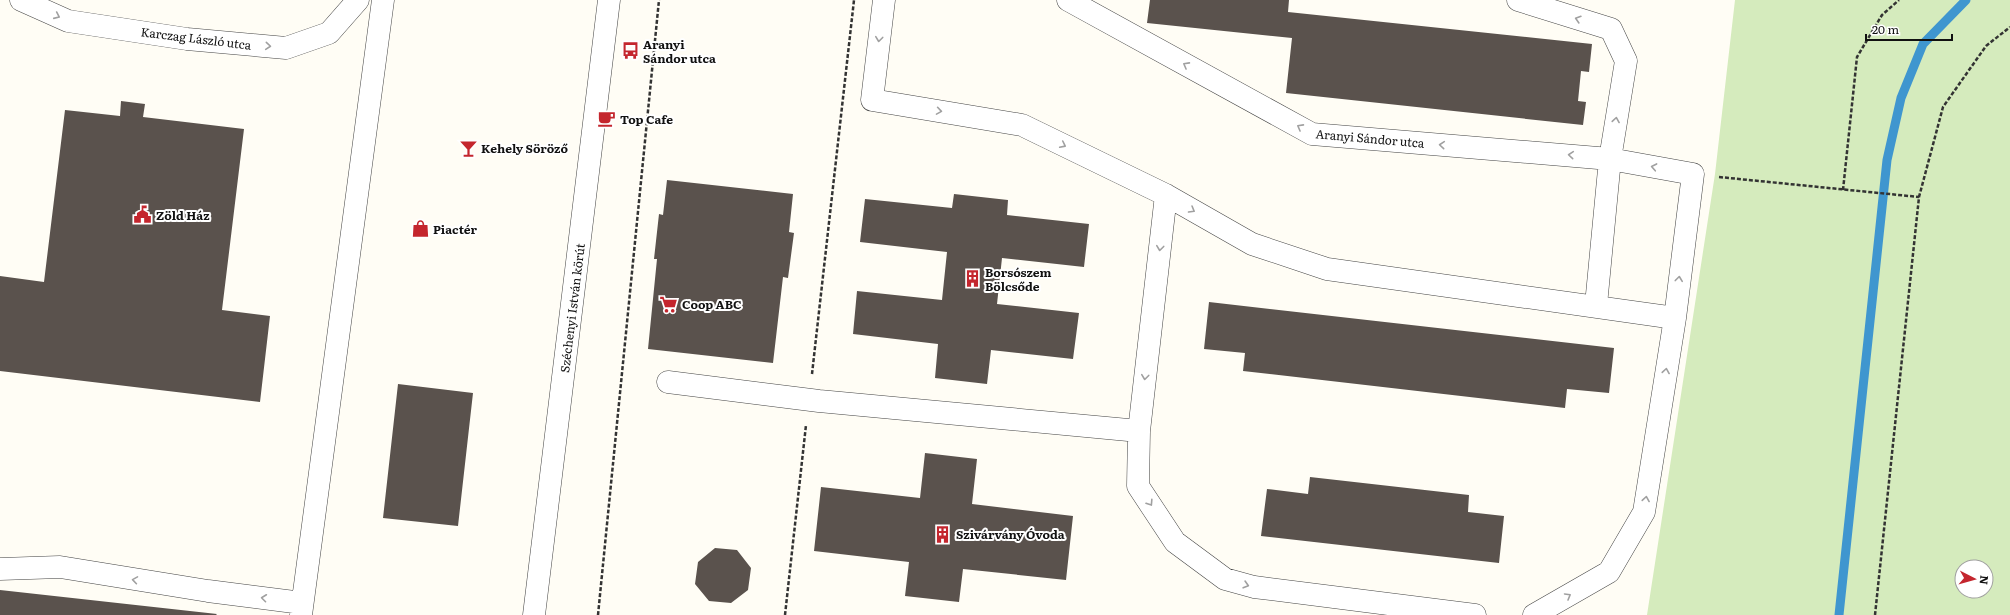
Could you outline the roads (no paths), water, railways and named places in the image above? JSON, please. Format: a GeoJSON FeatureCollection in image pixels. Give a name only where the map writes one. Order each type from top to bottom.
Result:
{"type":"FeatureCollection","features":[{"type":"Feature","properties":{"kind":"street","name":"Karczag László utca"},"geometry":{"type":"LineString","coordinates":[[21,0],[68,21],[187,39],[286,48],[329,33],[358,0]]}},
{"type":"Feature","properties":{"kind":"street"},"geometry":{"type":"LineString","coordinates":[[0,569],[60,567],[208,591],[302,609],[383,0]]}},
{"type":"Feature","properties":{"kind":"street","name":"Széchenyi István körút"},"geometry":{"type":"LineString","coordinates":[[534,615],[609,0]]}},
{"type":"Feature","properties":{"kind":"street"},"geometry":{"type":"LineString","coordinates":[[884,0],[872,100],[1022,125],[1166,195],[1252,244],[1327,269],[1596,305],[1675,318],[1644,512],[1608,572],[1534,615]]}},
{"type":"Feature","properties":{"kind":"street","name":"Aranyi Sándor utca"},"geometry":{"type":"LineString","coordinates":[[1068,0],[1312,134],[1610,158],[1693,174],[1675,318]]}},
{"type":"Feature","properties":{"kind":"street"},"geometry":{"type":"LineString","coordinates":[[1518,0],[1610,29],[1626,61],[1610,158],[1596,305]]}},
{"type":"Feature","properties":{"kind":"street"},"geometry":{"type":"LineString","coordinates":[[1166,195],[1139,431],[1138,486],[1175,542],[1225,579],[1254,587],[1475,615]]}},
{"type":"Feature","properties":{"kind":"street"},"geometry":{"type":"LineString","coordinates":[[668,382],[809,399],[1139,431]]}},
{"type":"Feature","properties":{"kind":"waterway"},"geometry":{"type":"LineString","coordinates":[[1839,615],[1887,160],[1901,98],[1923,44],[1966,0]]}},
{"type":"Feature","properties":{"kind":"place","name":"Aranyi Sándor utca"},"geometry":{"type":"Point","coordinates":[630,51]}},
{"type":"Feature","properties":{"kind":"place","name":"Top Cafe"},"geometry":{"type":"Point","coordinates":[607,119]}},
{"type":"Feature","properties":{"kind":"place","name":"Kehely Söröző"},"geometry":{"type":"Point","coordinates":[468,148]}},
{"type":"Feature","properties":{"kind":"place","name":"Zöld Ház"},"geometry":{"type":"Point","coordinates":[143,215]}},
{"type":"Feature","properties":{"kind":"place","name":"Piactér"},"geometry":{"type":"Point","coordinates":[420,229]}},
{"type":"Feature","properties":{"kind":"place","name":"Borsószem Bölcsőde"},"geometry":{"type":"Point","coordinates":[972,279]}},
{"type":"Feature","properties":{"kind":"place","name":"Coop ABC"},"geometry":{"type":"Point","coordinates":[669,304]}},
{"type":"Feature","properties":{"kind":"place","name":"Szivárvány Óvoda"},"geometry":{"type":"Point","coordinates":[943,534]}}]}
